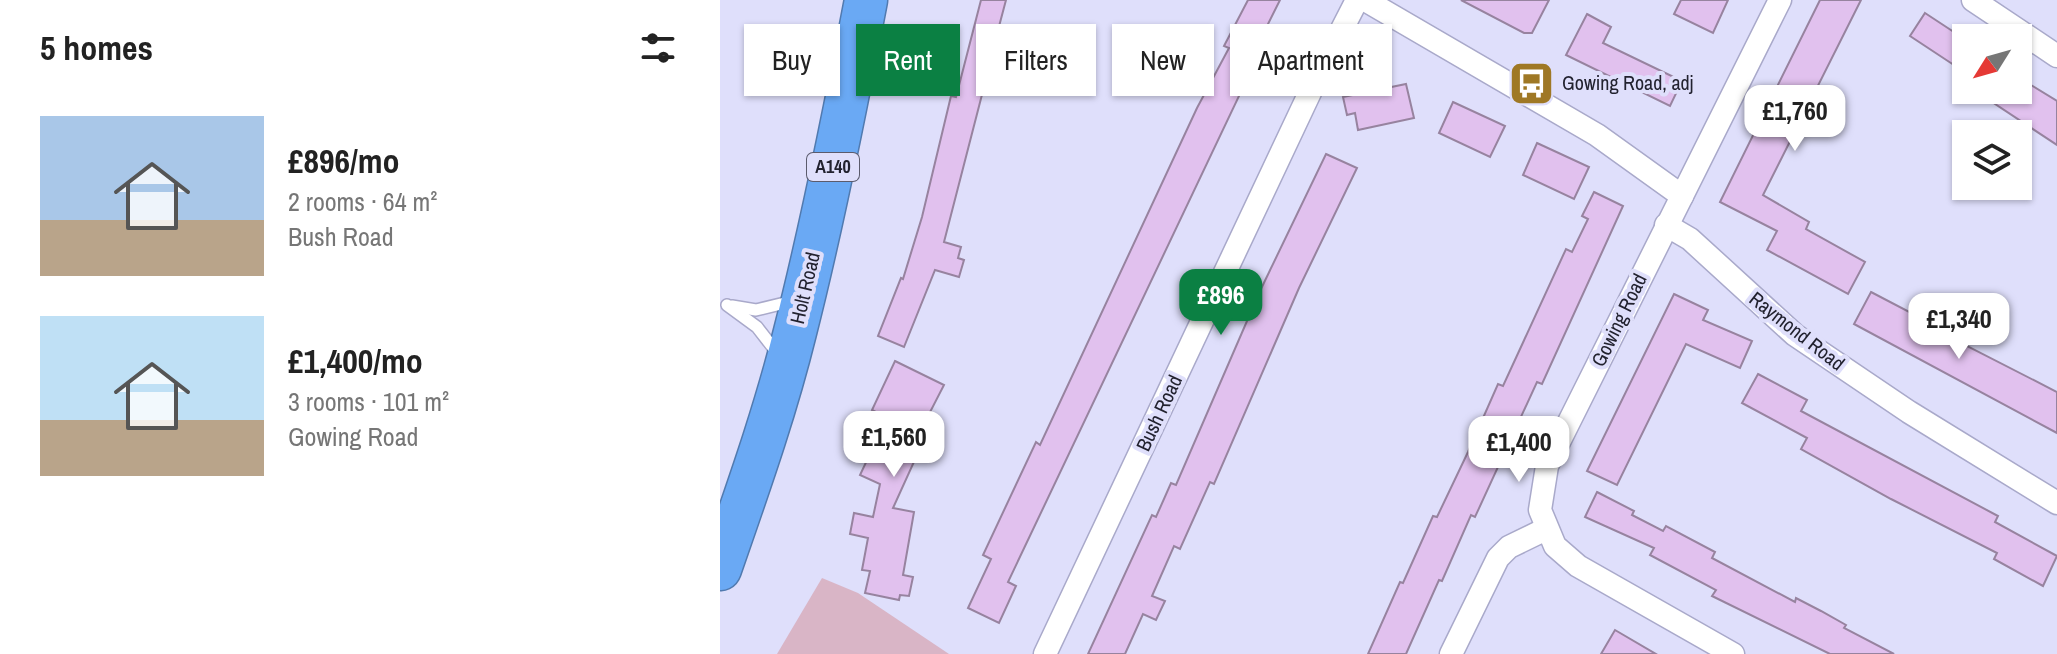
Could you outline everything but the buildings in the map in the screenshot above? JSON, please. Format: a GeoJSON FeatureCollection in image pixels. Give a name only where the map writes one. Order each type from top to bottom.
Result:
{"type":"FeatureCollection","features":[{"type":"Feature","properties":{"kind":"highway","name":"Holt Road"},"geometry":{"type":"LineString","coordinates":[[720,569],[758,462],[784,370],[867,8]]}},
{"type":"Feature","properties":{"kind":"street","name":"Bush Road"},"geometry":{"type":"LineString","coordinates":[[1045,654],[1313,86],[1357,0]]}},
{"type":"Feature","properties":{"kind":"street"},"geometry":{"type":"LineString","coordinates":[[1365,0],[1597,135],[1682,196]]}},
{"type":"Feature","properties":{"kind":"street","name":"Gowing Road"},"geometry":{"type":"LineString","coordinates":[[1546,529],[1540,510],[1547,466],[1780,0]]}},
{"type":"Feature","properties":{"kind":"street"},"geometry":{"type":"LineString","coordinates":[[1973,0],[2057,56]]}},
{"type":"Feature","properties":{"kind":"street","name":"Raymond Road"},"geometry":{"type":"LineString","coordinates":[[1666,225],[1690,239],[1795,335],[1909,412],[2057,503]]}},
{"type":"Feature","properties":{"kind":"street"},"geometry":{"type":"LineString","coordinates":[[1451,654],[1498,558],[1509,547],[1546,529],[1555,546],[1578,566],[1733,654]]}},
{"type":"Feature","properties":{"kind":"lane"},"geometry":{"type":"LineString","coordinates":[[723,304],[756,310],[777,307],[803,297]]}},
{"type":"Feature","properties":{"kind":"lane"},"geometry":{"type":"LineString","coordinates":[[723,304],[757,327],[776,349],[784,370]]}},
{"type":"Feature","properties":{"kind":"shaded area"},"geometry":{"type":"Polygon","coordinates":[[[822,578],[858,593],[949,654],[777,654],[822,578]]]}},
{"type":"Feature","properties":{"kind":"place","name":"Gowing Road, adj"},"geometry":{"type":"Point","coordinates":[1531,83]}}]}
